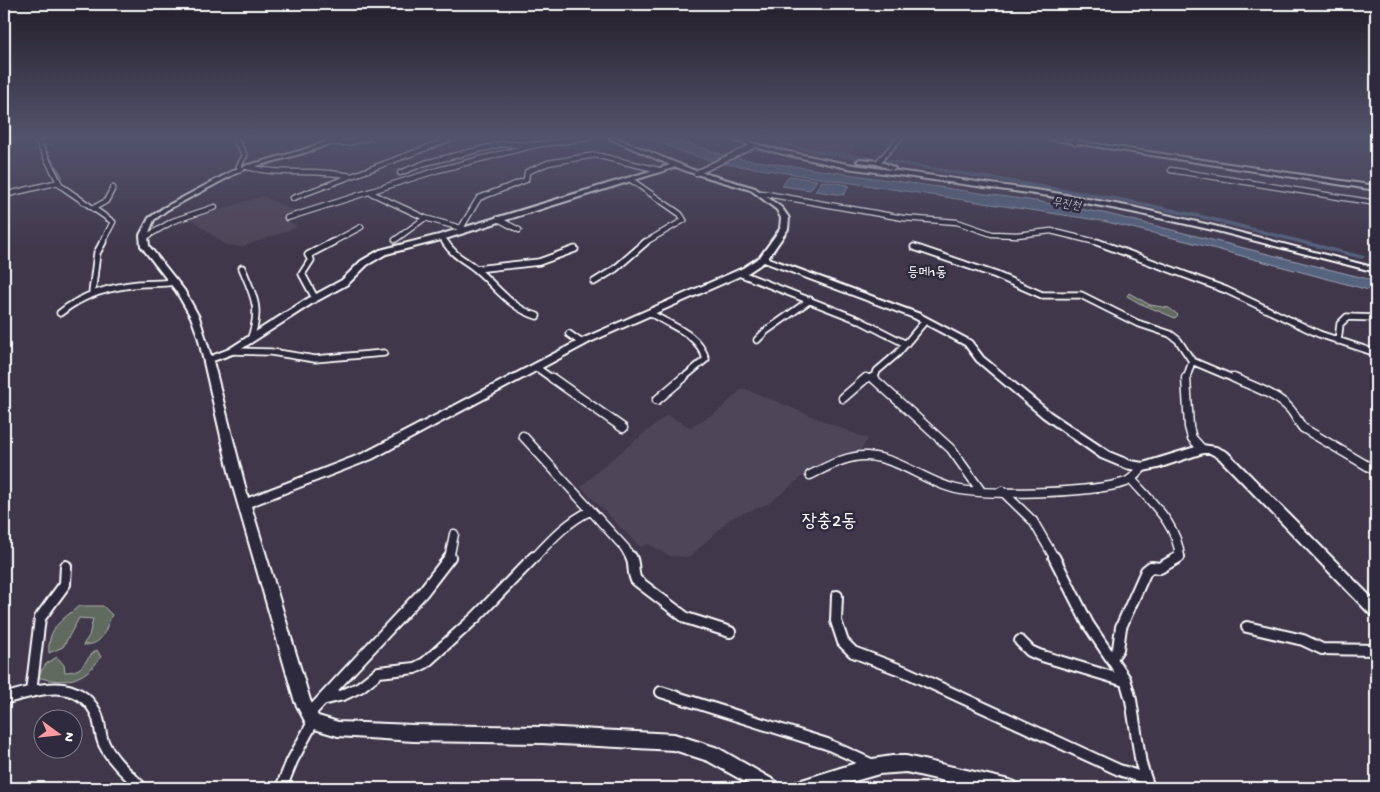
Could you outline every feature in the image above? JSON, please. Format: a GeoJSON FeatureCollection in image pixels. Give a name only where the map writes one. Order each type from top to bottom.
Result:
{"type":"FeatureCollection","features":[{"type":"Feature","properties":{"kind":"street"},"geometry":{"type":"LineString","coordinates":[[55,175],[70,194],[113,222],[97,253],[92,293]]}},
{"type":"Feature","properties":{"kind":"street"},"geometry":{"type":"LineString","coordinates":[[230,175],[180,200],[150,219],[146,226],[145,246],[151,256],[174,282],[195,317],[208,360],[226,438],[274,607],[303,702],[311,718],[338,729],[542,735],[674,742],[712,754],[771,788]]}},
{"type":"Feature","properties":{"kind":"street"},"geometry":{"type":"LineString","coordinates":[[287,218],[422,175]]}},
{"type":"Feature","properties":{"kind":"street"},"geometry":{"type":"LineString","coordinates":[[463,228],[479,198],[526,180],[527,175]]}},
{"type":"Feature","properties":{"kind":"street"},"geometry":{"type":"LineString","coordinates":[[208,360],[232,351],[315,298],[345,282],[364,263],[383,252],[442,237],[463,228],[645,175]]}},
{"type":"Feature","properties":{"kind":"street"},"geometry":{"type":"LineString","coordinates":[[702,175],[761,194],[903,218],[957,222],[992,234],[1017,235],[1050,231],[1092,240],[1226,290],[1338,341],[1376,353]]}},
{"type":"Feature","properties":{"kind":"street"},"geometry":{"type":"LineString","coordinates":[[918,175],[1051,195],[1125,209],[1203,226],[1376,270]]}},
{"type":"Feature","properties":{"kind":"street"},"geometry":{"type":"LineString","coordinates":[[1202,175],[1376,203]]}},
{"type":"Feature","properties":{"kind":"street"},"geometry":{"type":"LineString","coordinates":[[1294,175],[1376,188]]}},
{"type":"Feature","properties":{"kind":"street"},"geometry":{"type":"LineString","coordinates":[[293,198],[351,176]]}},
{"type":"Feature","properties":{"kind":"street"},"geometry":{"type":"LineString","coordinates":[[594,282],[615,269],[640,245],[667,232],[684,220],[680,214],[631,180]]}},
{"type":"Feature","properties":{"kind":"street"},"geometry":{"type":"LineString","coordinates":[[4,196],[59,182]]}},
{"type":"Feature","properties":{"kind":"street"},"geometry":{"type":"LineString","coordinates":[[94,208],[106,201],[113,188]]}},
{"type":"Feature","properties":{"kind":"street"},"geometry":{"type":"LineString","coordinates":[[369,192],[425,218],[463,228]]}},
{"type":"Feature","properties":{"kind":"street"},"geometry":{"type":"LineString","coordinates":[[245,504],[368,456],[582,343],[739,273],[763,259],[786,224],[784,214],[761,194]]}},
{"type":"Feature","properties":{"kind":"street"},"geometry":{"type":"LineString","coordinates":[[144,238],[173,221],[215,207]]}},
{"type":"Feature","properties":{"kind":"street"},"geometry":{"type":"LineString","coordinates":[[395,240],[425,218]]}},
{"type":"Feature","properties":{"kind":"street"},"geometry":{"type":"LineString","coordinates":[[498,219],[504,224],[519,230]]}},
{"type":"Feature","properties":{"kind":"street"},"geometry":{"type":"LineString","coordinates":[[315,298],[302,274],[311,260],[308,255],[360,227]]}},
{"type":"Feature","properties":{"kind":"street"},"geometry":{"type":"LineString","coordinates":[[442,237],[453,254],[476,270],[510,303],[524,312],[536,316]]}},
{"type":"Feature","properties":{"kind":"street"},"geometry":{"type":"LineString","coordinates":[[914,247],[996,275],[1042,295],[1054,297],[1077,294],[1091,298],[1137,323],[1170,334],[1178,340],[1192,361],[1276,398],[1290,409],[1294,418],[1303,428],[1320,440],[1376,471]]}},
{"type":"Feature","properties":{"kind":"street"},"geometry":{"type":"LineString","coordinates":[[476,270],[530,265],[559,258],[575,249]]}},
{"type":"Feature","properties":{"kind":"street"},"geometry":{"type":"LineString","coordinates":[[763,259],[926,320],[968,344],[980,359],[1040,410],[1105,455],[1129,465],[1143,467],[1174,460],[1202,449],[1212,450],[1230,461],[1376,611]]}},
{"type":"Feature","properties":{"kind":"street"},"geometry":{"type":"LineString","coordinates":[[242,268],[260,311],[257,327],[250,340]]}},
{"type":"Feature","properties":{"kind":"street"},"geometry":{"type":"LineString","coordinates":[[739,273],[859,320],[906,344]]}},
{"type":"Feature","properties":{"kind":"street"},"geometry":{"type":"LineString","coordinates":[[60,313],[75,301],[92,293],[141,284],[174,282]]}},
{"type":"Feature","properties":{"kind":"street"},"geometry":{"type":"LineString","coordinates":[[757,340],[766,331],[810,300]]}},
{"type":"Feature","properties":{"kind":"street"},"geometry":{"type":"LineString","coordinates":[[650,313],[686,332],[706,353],[706,359],[657,400]]}},
{"type":"Feature","properties":{"kind":"street"},"geometry":{"type":"LineString","coordinates":[[1338,341],[1340,324],[1347,318],[1361,316],[1376,318]]}},
{"type":"Feature","properties":{"kind":"street"},"geometry":{"type":"LineString","coordinates":[[926,320],[889,362],[880,366],[873,379],[951,449],[981,491]]}},
{"type":"Feature","properties":{"kind":"street"},"geometry":{"type":"LineString","coordinates":[[569,334],[582,343]]}},
{"type":"Feature","properties":{"kind":"street"},"geometry":{"type":"LineString","coordinates":[[232,351],[270,352],[315,359],[384,353]]}},
{"type":"Feature","properties":{"kind":"street"},"geometry":{"type":"LineString","coordinates":[[1192,361],[1186,374],[1190,413],[1189,428],[1192,438],[1202,449]]}},
{"type":"Feature","properties":{"kind":"street"},"geometry":{"type":"LineString","coordinates":[[537,368],[624,428]]}},
{"type":"Feature","properties":{"kind":"street"},"geometry":{"type":"LineString","coordinates":[[843,398],[866,378],[874,376]]}},
{"type":"Feature","properties":{"kind":"street"},"geometry":{"type":"LineString","coordinates":[[523,436],[625,548],[634,563],[633,574],[636,580],[686,618],[730,632]]}},
{"type":"Feature","properties":{"kind":"street"},"geometry":{"type":"LineString","coordinates":[[810,475],[837,464],[867,456],[890,462],[955,489],[1002,491],[1096,486],[1127,482],[1143,467]]}},
{"type":"Feature","properties":{"kind":"street"},"geometry":{"type":"LineString","coordinates":[[1112,658],[1118,649],[1121,627],[1127,610],[1146,571],[1151,567],[1160,568],[1180,557],[1181,545],[1174,531],[1130,479]]}},
{"type":"Feature","properties":{"kind":"street"},"geometry":{"type":"LineString","coordinates":[[1002,491],[1020,506],[1036,525],[1088,624],[1112,658],[1125,681],[1138,739],[1140,766],[1149,788]]}},
{"type":"Feature","properties":{"kind":"street"},"geometry":{"type":"LineString","coordinates":[[322,700],[343,695],[360,687],[379,672],[415,668],[425,663],[476,617],[563,528],[577,517],[590,511]]}},
{"type":"Feature","properties":{"kind":"street"},"geometry":{"type":"LineString","coordinates":[[281,788],[311,718],[322,700],[445,566],[451,556],[454,534]]}},
{"type":"Feature","properties":{"kind":"street"},"geometry":{"type":"LineString","coordinates":[[31,692],[40,618],[65,584],[66,566]]}},
{"type":"Feature","properties":{"kind":"street"},"geometry":{"type":"LineString","coordinates":[[837,596],[836,621],[843,642],[853,652],[906,672],[1119,770],[1144,778]]}},
{"type":"Feature","properties":{"kind":"street"},"geometry":{"type":"LineString","coordinates":[[1247,627],[1303,640],[1312,646],[1322,648],[1376,650]]}},
{"type":"Feature","properties":{"kind":"street"},"geometry":{"type":"LineString","coordinates":[[1020,641],[1030,651],[1039,655],[1125,681]]}},
{"type":"Feature","properties":{"kind":"street"},"geometry":{"type":"LineString","coordinates":[[4,699],[56,688],[72,689],[84,696],[96,712],[104,744],[119,764],[142,788]]}},
{"type":"Feature","properties":{"kind":"street"},"geometry":{"type":"LineString","coordinates":[[661,692],[715,706],[858,755],[875,766]]}},
{"type":"Feature","properties":{"kind":"street"},"geometry":{"type":"LineString","coordinates":[[802,788],[823,783],[850,771],[890,763],[906,764],[1009,788]]}},
{"type":"Feature","properties":{"kind":"shaded area"},"geometry":{"type":"Polygon","coordinates":[[[263,196],[299,213],[285,219],[298,227],[241,247],[226,245],[191,219],[263,196]]]}},
{"type":"Feature","properties":{"kind":"shaded area"},"geometry":{"type":"Polygon","coordinates":[[[743,388],[868,439],[859,452],[804,475],[770,503],[731,518],[690,557],[670,556],[648,544],[640,547],[581,487],[600,469],[667,415],[690,427],[717,412],[743,388]]]}},
{"type":"Feature","properties":{"kind":"green space"},"geometry":{"type":"Polygon","coordinates":[[[1129,293],[1150,305],[1169,308],[1178,315],[1175,318],[1139,303],[1127,296],[1129,293]]]}},
{"type":"Feature","properties":{"kind":"green space"},"geometry":{"type":"Polygon","coordinates":[[[79,606],[103,606],[112,615],[105,632],[95,643],[83,645],[89,636],[93,619],[79,618],[63,647],[49,653],[50,637],[53,631],[62,620],[79,606]]]}},
{"type":"Feature","properties":{"kind":"green space"},"geometry":{"type":"Polygon","coordinates":[[[97,650],[101,657],[95,665],[81,676],[65,681],[37,677],[46,664],[57,657],[64,665],[65,672],[77,670],[97,650]]]}},
{"type":"Feature","properties":{"kind":"water"},"geometry":{"type":"Polygon","coordinates":[[[799,175],[854,175],[1035,201],[1108,214],[1376,281],[1376,292],[1190,242],[1103,221],[799,175]]]}},
{"type":"Feature","properties":{"kind":"water"},"geometry":{"type":"Polygon","coordinates":[[[789,176],[817,180],[810,190],[782,186],[789,176]]]}},
{"type":"Feature","properties":{"kind":"water"},"geometry":{"type":"Polygon","coordinates":[[[822,181],[849,185],[844,195],[815,191],[822,181]]]}},
{"type":"Feature","properties":{"kind":"waterway"},"geometry":{"type":"LineString","coordinates":[[968,175],[1127,201],[1207,218],[1362,257]]}},
{"type":"Feature","properties":{"kind":"district","name":"등메1동"},"geometry":{"type":"Point","coordinates":[927,273]}},
{"type":"Feature","properties":{"kind":"district","name":"장충2동"},"geometry":{"type":"Point","coordinates":[829,522]}},
{"type":"Feature","properties":{"kind":"water label","name":"무진천"},"geometry":{"type":"Point","coordinates":[1066,205]}}]}
